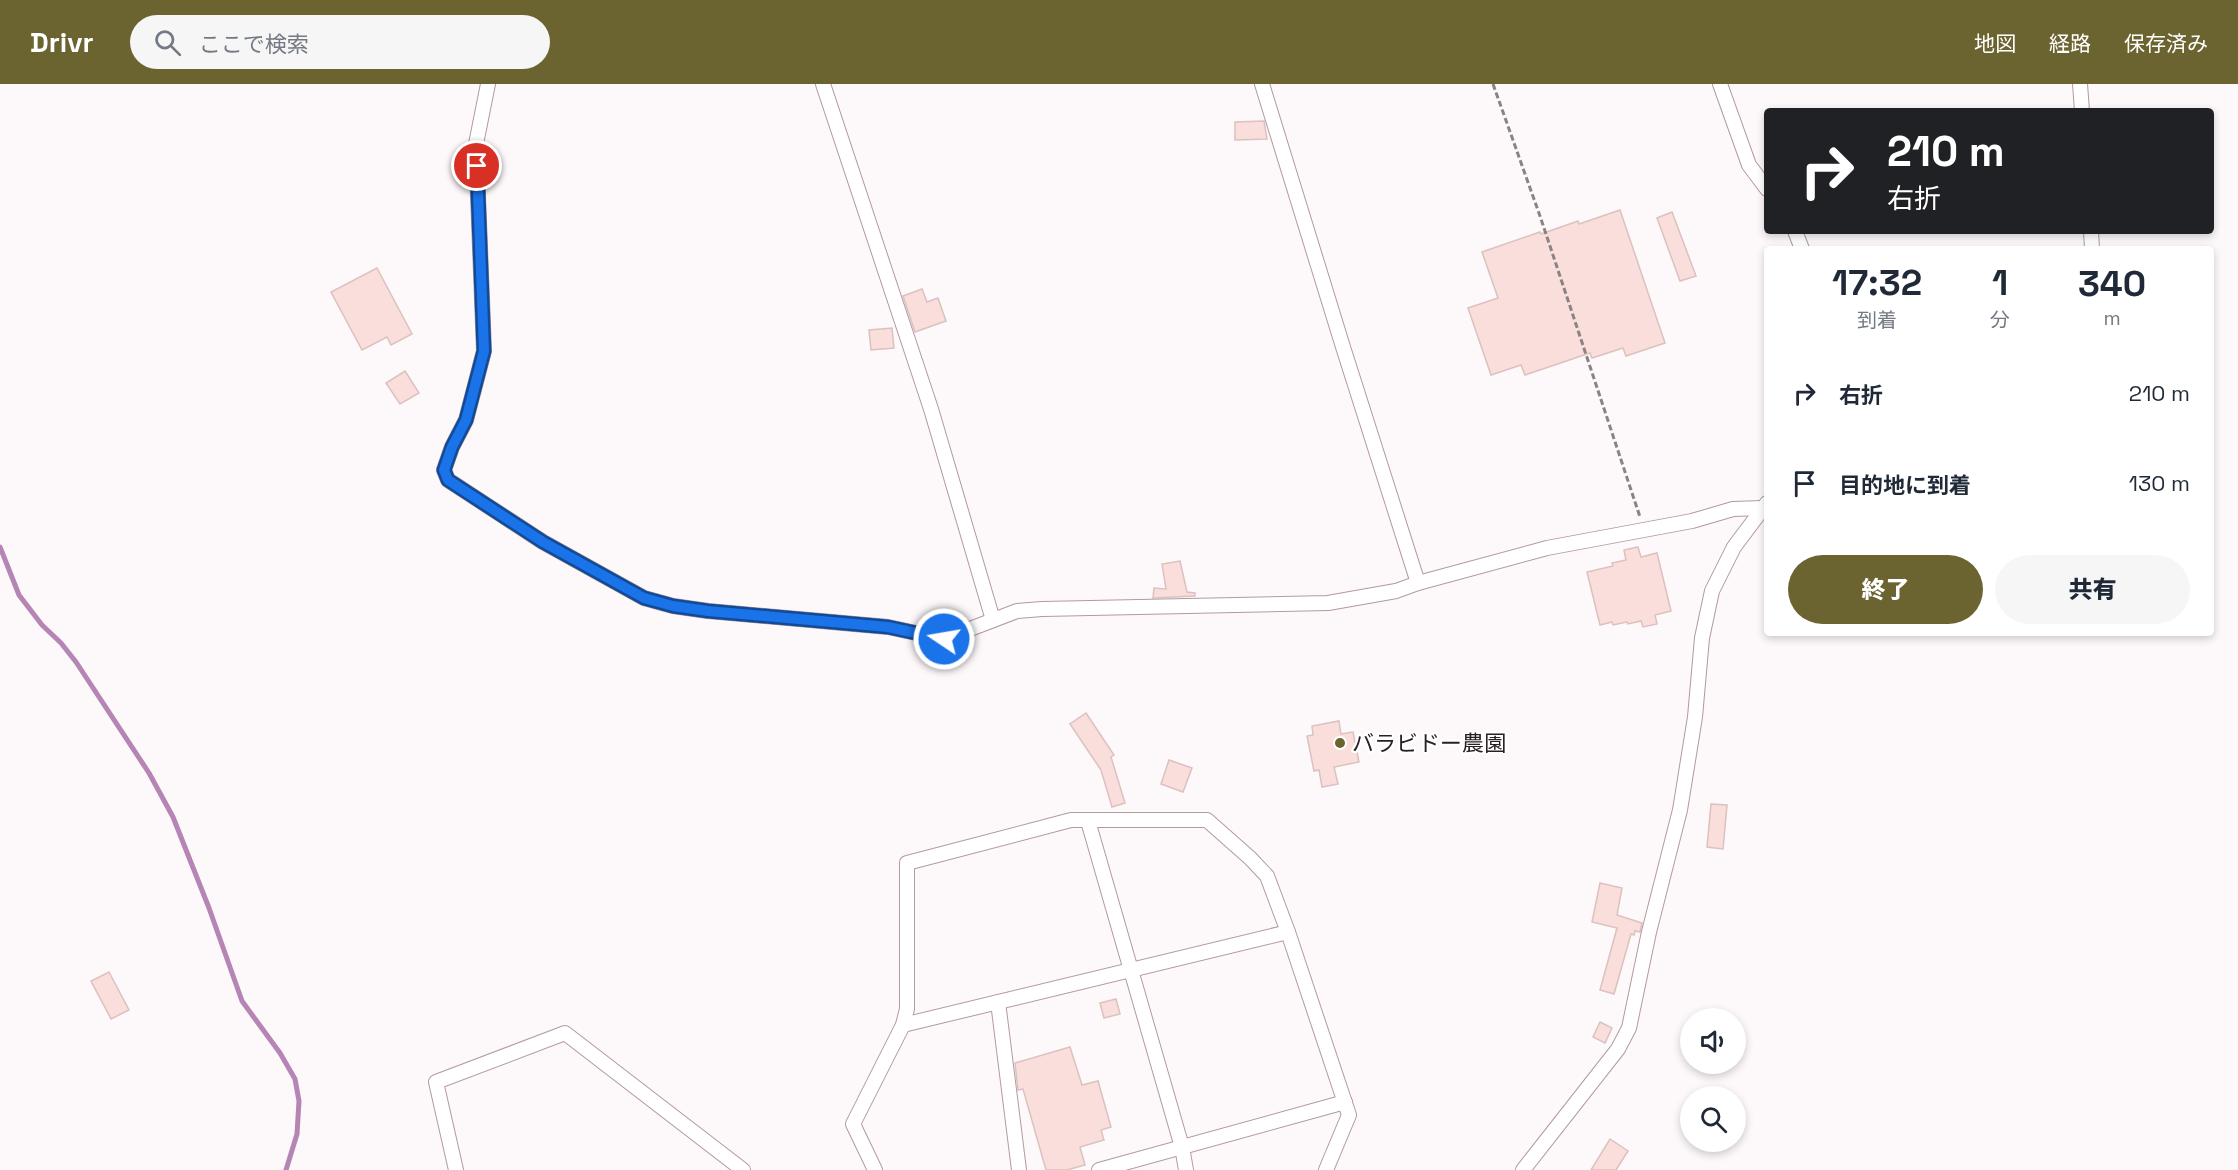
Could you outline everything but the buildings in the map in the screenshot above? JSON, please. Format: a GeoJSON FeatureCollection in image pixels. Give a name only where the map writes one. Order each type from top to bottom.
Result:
{"type":"FeatureCollection","features":[{"type":"Feature","properties":{"kind":"street"},"geometry":{"type":"LineString","coordinates":[[488,84],[476,144],[484,351],[466,420],[452,447],[444,470],[448,480],[543,542],[644,598],[673,606],[708,611],[888,627],[944,639],[1017,611],[1328,603],[1396,591],[1547,548],[1692,521],[1732,509],[1764,505]]}},
{"type":"Feature","properties":{"kind":"street"},"geometry":{"type":"LineString","coordinates":[[824,84],[931,409],[993,620]]}},
{"type":"Feature","properties":{"kind":"street"},"geometry":{"type":"LineString","coordinates":[[1262,84],[1418,583]]}},
{"type":"Feature","properties":{"kind":"street"},"geometry":{"type":"LineString","coordinates":[[1720,84],[1749,165],[1764,185]]}},
{"type":"Feature","properties":{"kind":"street"},"geometry":{"type":"LineString","coordinates":[[2080,84],[2082,108]]}},
{"type":"Feature","properties":{"kind":"street"},"geometry":{"type":"LineString","coordinates":[[1523,1170],[1618,1049],[1629,1028],[1649,932],[1680,810],[1695,717],[1702,638],[1712,591],[1734,547],[1764,506]]}},
{"type":"Feature","properties":{"kind":"street"},"geometry":{"type":"LineString","coordinates":[[875,1170],[853,1124],[903,1025],[907,1009],[907,863],[1071,820],[1207,820],[1267,876],[1349,1115],[1326,1170]]}},
{"type":"Feature","properties":{"kind":"street"},"geometry":{"type":"LineString","coordinates":[[1088,821],[1182,1147],[1186,1170]]}},
{"type":"Feature","properties":{"kind":"street"},"geometry":{"type":"LineString","coordinates":[[903,1025],[1288,932]]}},
{"type":"Feature","properties":{"kind":"street"},"geometry":{"type":"LineString","coordinates":[[998,1002],[1019,1170]]}},
{"type":"Feature","properties":{"kind":"street"},"geometry":{"type":"LineString","coordinates":[[456,1170],[436,1082],[565,1033],[743,1170]]}},
{"type":"Feature","properties":{"kind":"street"},"geometry":{"type":"LineString","coordinates":[[1099,1170],[1345,1102]]}},
{"type":"Feature","properties":{"kind":"path"},"geometry":{"type":"LineString","coordinates":[[1493,84],[1540,216],[1644,530]]}},
{"type":"Feature","properties":{"kind":"waterway"},"geometry":{"type":"LineString","coordinates":[[0,547],[19,595],[42,625],[61,643],[76,662],[149,773],[173,817],[242,1001],[280,1053],[295,1079],[299,1101],[297,1134],[286,1170]]}},
{"type":"Feature","properties":{"kind":"place","name":"バラビドー農園"},"geometry":{"type":"Point","coordinates":[1340,743]}},
{"type":"Feature","properties":{"kind":"route"},"geometry":{"type":"LineString","coordinates":[[477,166],[484,351],[466,420],[452,447],[444,470],[448,480],[543,542],[644,598],[673,606],[708,611],[888,627],[944,639]]}}]}
